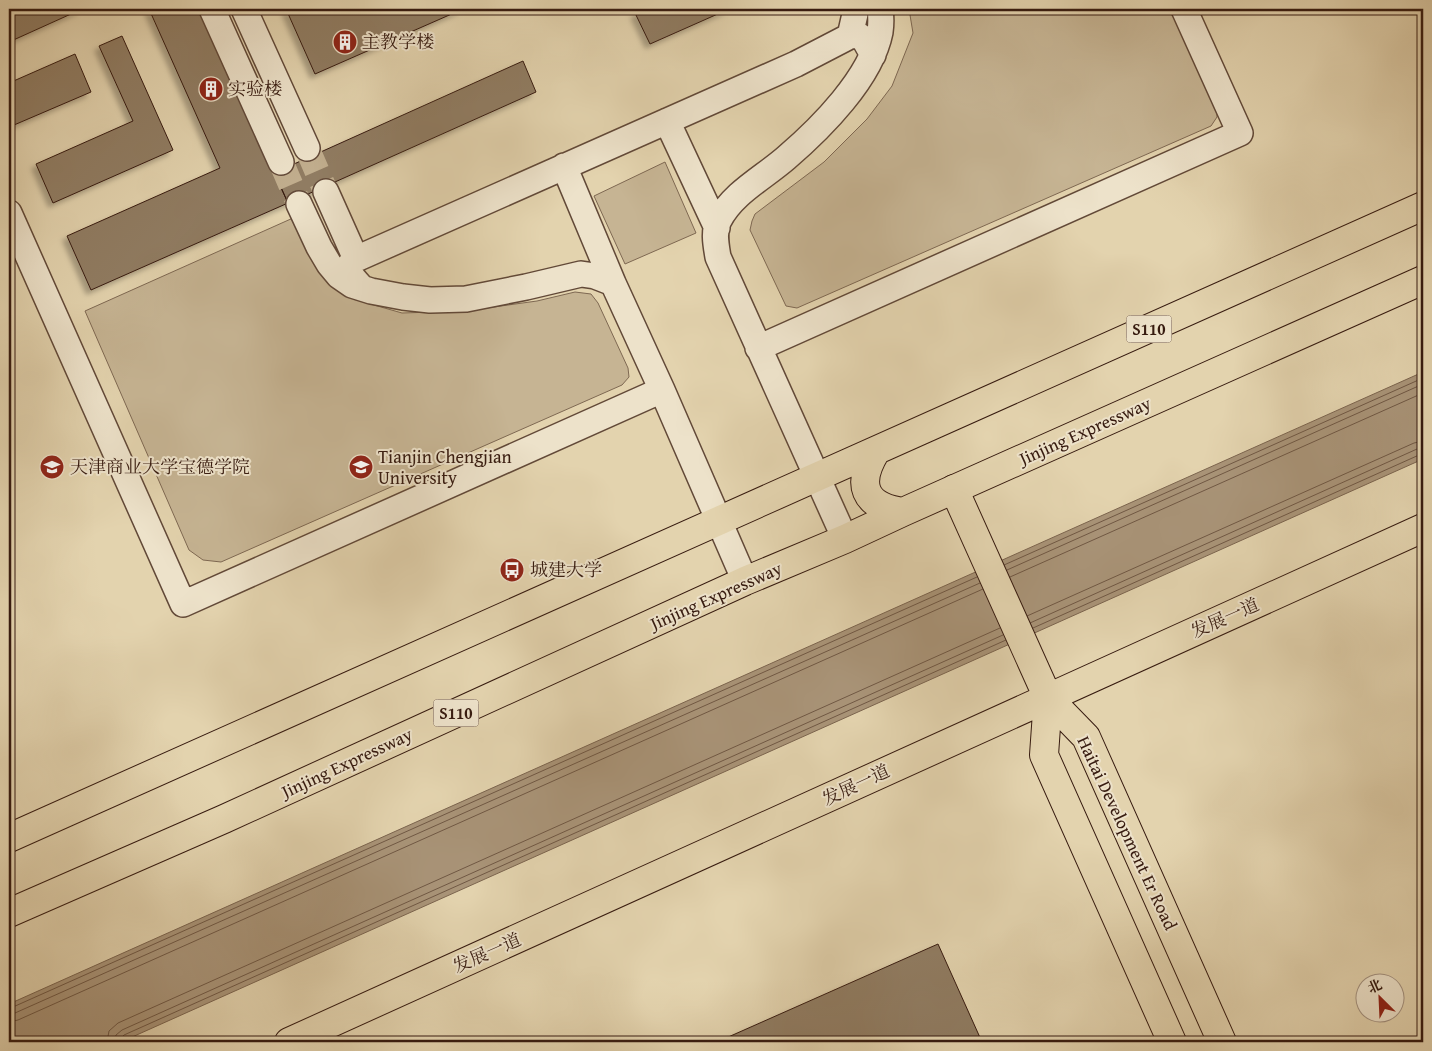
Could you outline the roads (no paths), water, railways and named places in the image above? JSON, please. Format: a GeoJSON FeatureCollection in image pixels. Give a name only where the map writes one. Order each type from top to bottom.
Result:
{"type":"FeatureCollection","features":[{"type":"Feature","properties":{"kind":"main road","name":"S110"},"geometry":{"type":"LineString","coordinates":[[9,838],[1423,206]]}},
{"type":"Feature","properties":{"kind":"main road","name":"Jinjing Expressway"},"geometry":{"type":"LineString","coordinates":[[9,913],[224,819],[745,581],[844,539],[1423,280]]}},
{"type":"Feature","properties":{"kind":"main road"},"geometry":{"type":"LineString","coordinates":[[876,451],[866,469],[865,479],[868,495],[881,506],[903,512]]}},
{"type":"Feature","properties":{"kind":"main road"},"geometry":{"type":"LineString","coordinates":[[954,489],[1048,698],[1044,755],[1172,1042]]}},
{"type":"Feature","properties":{"kind":"main road","name":"发展一道"},"geometry":{"type":"LineString","coordinates":[[289,1042],[1423,528]]}},
{"type":"Feature","properties":{"kind":"main road","name":"Haitai Development Er Road"},"geometry":{"type":"LineString","coordinates":[[1048,698],[1086,737],[1222,1042]]}},
{"type":"Feature","properties":{"kind":"lane"},"geometry":{"type":"LineString","coordinates":[[212,9],[281,162]]}},
{"type":"Feature","properties":{"kind":"lane"},"geometry":{"type":"LineString","coordinates":[[244,9],[307,148]]}},
{"type":"Feature","properties":{"kind":"lane"},"geometry":{"type":"LineString","coordinates":[[850,36],[855,14],[854,9]]}},
{"type":"Feature","properties":{"kind":"lane"},"geometry":{"type":"LineString","coordinates":[[844,539],[718,257],[715,238],[718,222],[741,193],[786,158],[811,135],[851,90],[873,55],[880,30],[880,9]]}},
{"type":"Feature","properties":{"kind":"lane"},"geometry":{"type":"LineString","coordinates":[[758,348],[1240,133],[1184,9]]}},
{"type":"Feature","properties":{"kind":"lane"},"geometry":{"type":"LineString","coordinates":[[362,288],[352,276],[349,268],[350,262],[356,259],[796,64],[850,36],[858,34],[864,39],[873,55]]}},
{"type":"Feature","properties":{"kind":"lane"},"geometry":{"type":"LineString","coordinates":[[667,121],[717,228]]}},
{"type":"Feature","properties":{"kind":"lane"},"geometry":{"type":"LineString","coordinates":[[564,166],[745,581]]}},
{"type":"Feature","properties":{"kind":"lane"},"geometry":{"type":"LineString","coordinates":[[326,192],[356,259]]}},
{"type":"Feature","properties":{"kind":"lane"},"geometry":{"type":"LineString","coordinates":[[299,204],[328,264],[339,276],[352,285],[362,288],[404,297],[430,300],[466,299],[581,274],[613,282]]}},
{"type":"Feature","properties":{"kind":"lane"},"geometry":{"type":"LineString","coordinates":[[9,213],[183,604],[662,390]]}},
{"type":"Feature","properties":{"kind":"water"},"geometry":{"type":"Polygon","coordinates":[[[1423,372],[1423,459],[121,1042],[9,1042],[9,1004],[1423,372]]]}},
{"type":"Feature","properties":{"kind":"tunnel"},"geometry":{"type":"LineString","coordinates":[[307,148],[326,192]]}},
{"type":"Feature","properties":{"kind":"tunnel"},"geometry":{"type":"LineString","coordinates":[[281,162],[299,204]]}},
{"type":"Feature","properties":{"kind":"place","name":"主教学楼"},"geometry":{"type":"Point","coordinates":[345,42]}},
{"type":"Feature","properties":{"kind":"place","name":"实验楼"},"geometry":{"type":"Point","coordinates":[211,89]}},
{"type":"Feature","properties":{"kind":"place","name":"天津商业大学宝德学院"},"geometry":{"type":"Point","coordinates":[52,467]}},
{"type":"Feature","properties":{"kind":"place","name":"Tianjin Chengjian University"},"geometry":{"type":"Point","coordinates":[361,467]}},
{"type":"Feature","properties":{"kind":"place","name":"城建大学"},"geometry":{"type":"Point","coordinates":[512,570]}}]}
